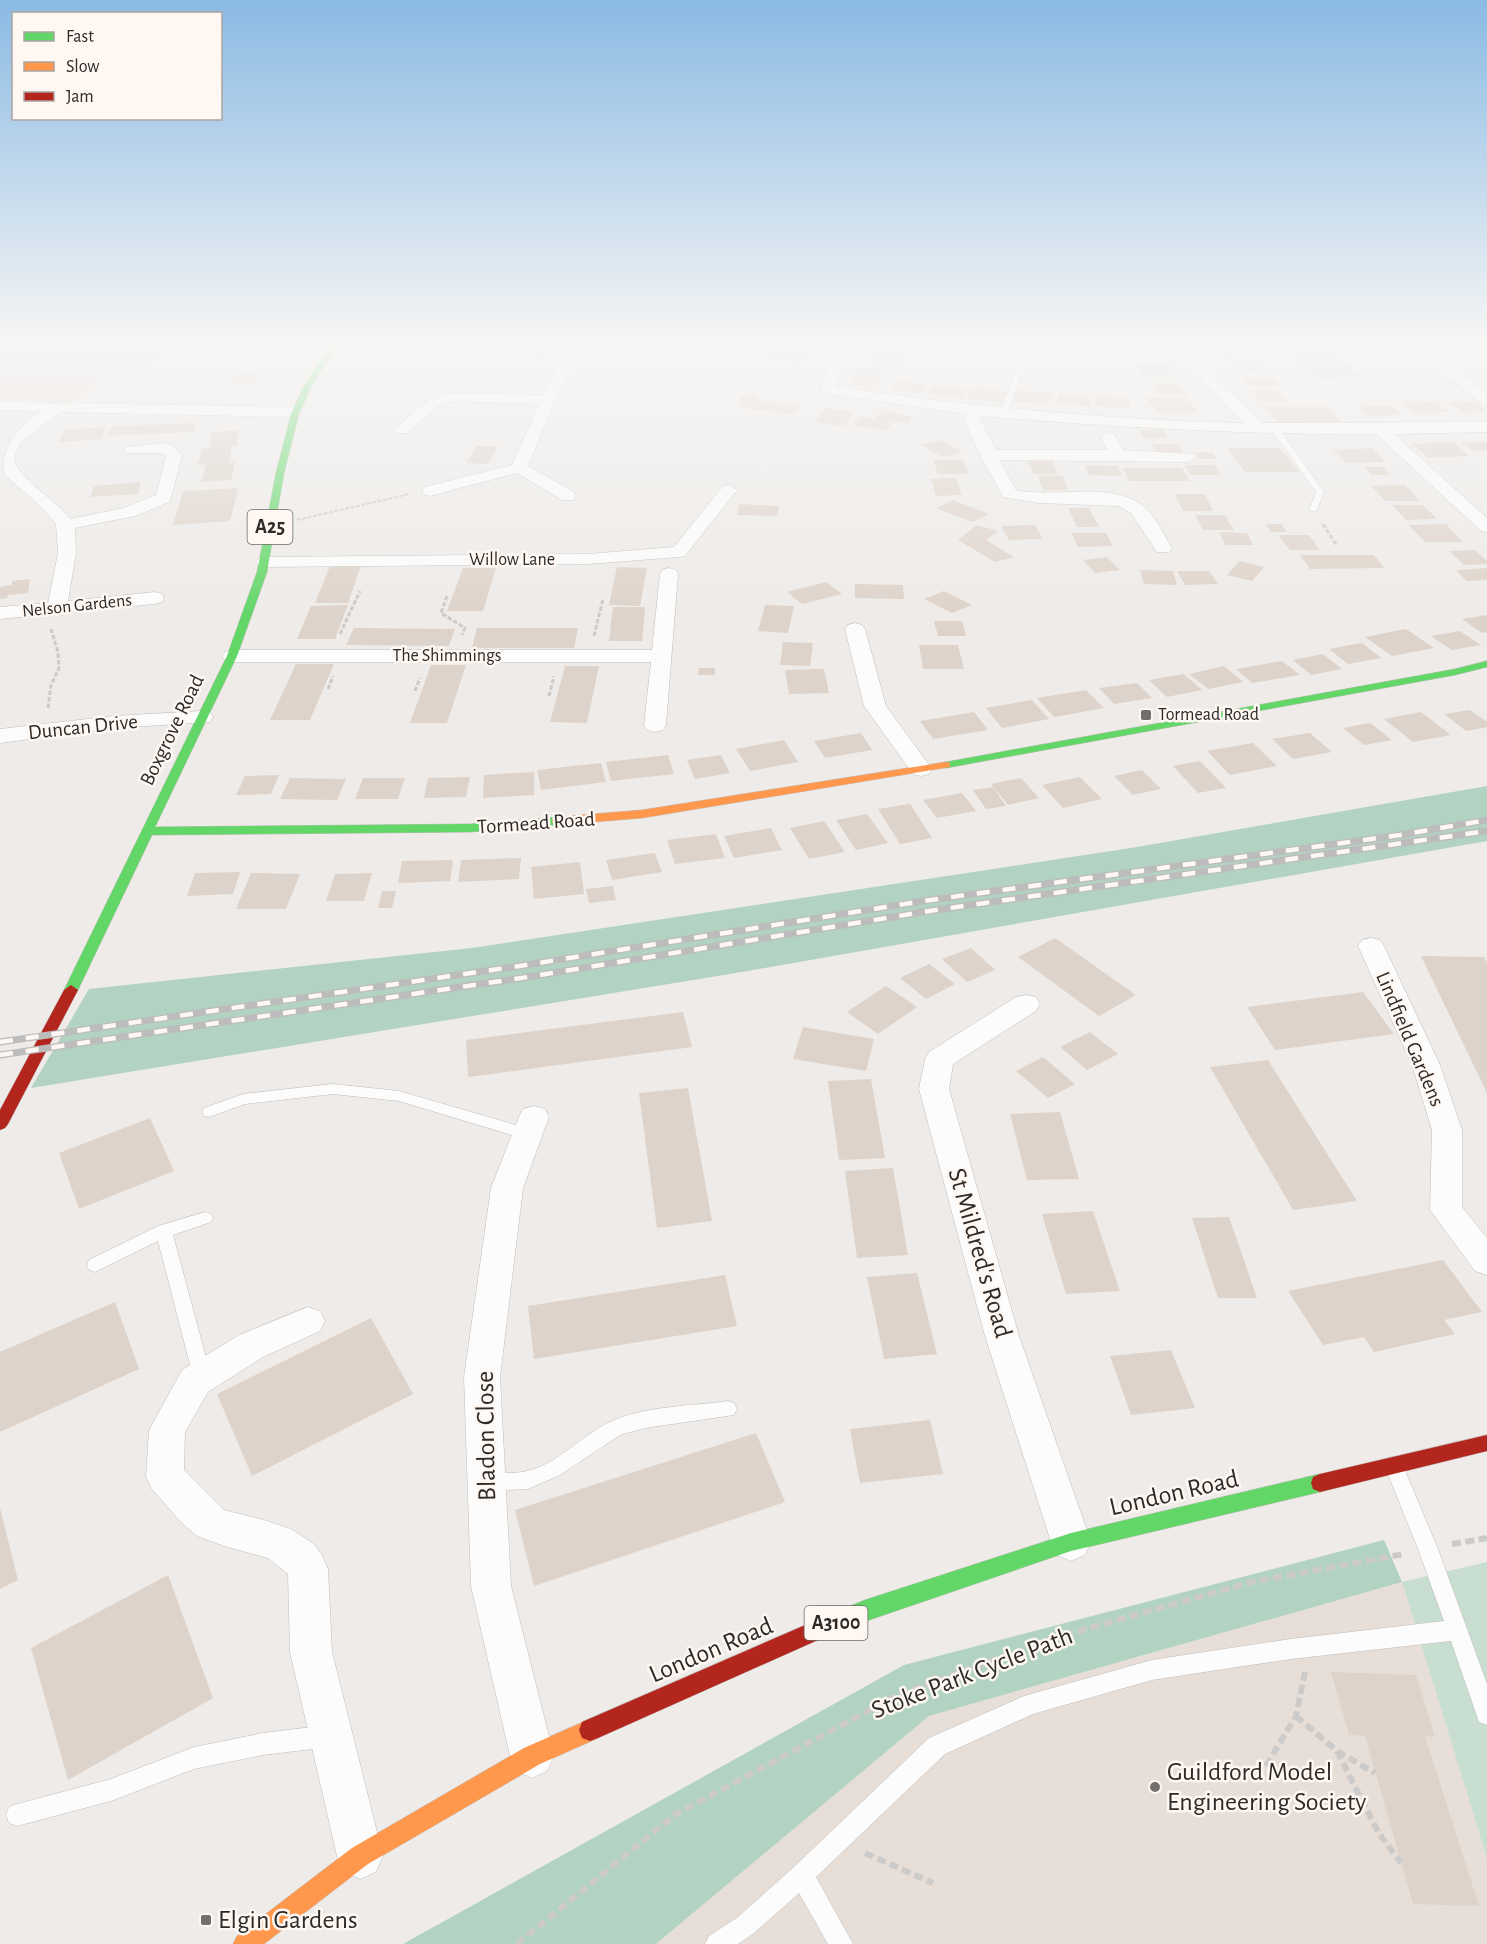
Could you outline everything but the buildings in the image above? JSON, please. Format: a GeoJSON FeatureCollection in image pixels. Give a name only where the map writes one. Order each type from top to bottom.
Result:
{"type":"FeatureCollection","features":[{"type":"Feature","properties":{"kind":"main road","name":"Boxgrove Road"},"geometry":{"type":"LineString","coordinates":[[0,1124],[54,1026],[232,656],[253,603],[265,562],[289,433]]}},
{"type":"Feature","properties":{"kind":"main road","name":"Tormead Road"},"geometry":{"type":"LineString","coordinates":[[148,831],[360,831],[535,825],[653,813],[921,768],[1455,672],[1487,664]]}},
{"type":"Feature","properties":{"kind":"main road","name":"London Road"},"geometry":{"type":"LineString","coordinates":[[245,1944],[360,1856],[532,1756],[645,1704],[865,1610],[1071,1542],[1487,1443]]}},
{"type":"Feature","properties":{"kind":"street"},"geometry":{"type":"LineString","coordinates":[[26,433],[6,453],[6,462],[10,471],[57,513],[65,525],[67,542],[57,608]]}},
{"type":"Feature","properties":{"kind":"street"},"geometry":{"type":"LineString","coordinates":[[519,468],[534,433]]}},
{"type":"Feature","properties":{"kind":"street"},"geometry":{"type":"LineString","coordinates":[[978,433],[1009,493],[1025,499],[1112,500],[1134,507],[1163,548]]}},
{"type":"Feature","properties":{"kind":"street"},"geometry":{"type":"LineString","coordinates":[[1383,433],[1487,527]]}},
{"type":"Feature","properties":{"kind":"street"},"geometry":{"type":"LineString","coordinates":[[1109,437],[1118,455]]}},
{"type":"Feature","properties":{"kind":"street"},"geometry":{"type":"LineString","coordinates":[[65,525],[137,510],[153,505],[164,498],[174,455],[165,448],[132,450]]}},
{"type":"Feature","properties":{"kind":"street"},"geometry":{"type":"LineString","coordinates":[[988,455],[1188,457]]}},
{"type":"Feature","properties":{"kind":"street"},"geometry":{"type":"LineString","coordinates":[[430,491],[519,468],[568,496]]}},
{"type":"Feature","properties":{"kind":"street","name":"Willow Lane"},"geometry":{"type":"LineString","coordinates":[[265,562],[588,559],[679,552],[729,490]]}},
{"type":"Feature","properties":{"kind":"street"},"geometry":{"type":"LineString","coordinates":[[655,725],[669,574]]}},
{"type":"Feature","properties":{"kind":"street","name":"Nelson Gardens"},"geometry":{"type":"LineString","coordinates":[[0,613],[155,598]]}},
{"type":"Feature","properties":{"kind":"street"},"geometry":{"type":"LineString","coordinates":[[855,629],[875,706],[921,768]]}},
{"type":"Feature","properties":{"kind":"street","name":"The Shimmings"},"geometry":{"type":"LineString","coordinates":[[232,656],[662,656]]}},
{"type":"Feature","properties":{"kind":"street","name":"Duncan Drive"},"geometry":{"type":"LineString","coordinates":[[0,736],[144,720],[202,717]]}},
{"type":"Feature","properties":{"kind":"street","name":"Lindfield Gardens"},"geometry":{"type":"LineString","coordinates":[[1371,946],[1426,1065],[1447,1130],[1446,1209],[1487,1262]]}},
{"type":"Feature","properties":{"kind":"street","name":"St Mildred's Road"},"geometry":{"type":"LineString","coordinates":[[1026,1004],[939,1059],[934,1089],[1002,1336],[1071,1542]]}},
{"type":"Feature","properties":{"kind":"street","name":"Bladon Close"},"geometry":{"type":"LineString","coordinates":[[531,1126],[507,1188],[482,1377],[491,1586],[532,1756]]}},
{"type":"Feature","properties":{"kind":"street"},"geometry":{"type":"LineString","coordinates":[[308,1321],[251,1346],[195,1381],[167,1430],[165,1477],[210,1522],[290,1548],[302,1557],[308,1569],[311,1652],[360,1856]]}},
{"type":"Feature","properties":{"kind":"lane"},"geometry":{"type":"LineString","coordinates":[[1278,433],[1320,492],[1313,510]]}},
{"type":"Feature","properties":{"kind":"lane"},"geometry":{"type":"LineString","coordinates":[[209,1113],[243,1099],[333,1089],[399,1095],[531,1126]]}},
{"type":"Feature","properties":{"kind":"lane"},"geometry":{"type":"LineString","coordinates":[[95,1265],[164,1231],[205,1218]]}},
{"type":"Feature","properties":{"kind":"lane"},"geometry":{"type":"LineString","coordinates":[[164,1231],[202,1376]]}},
{"type":"Feature","properties":{"kind":"lane"},"geometry":{"type":"LineString","coordinates":[[486,1483],[528,1480],[553,1469],[615,1428],[645,1420],[728,1409]]}},
{"type":"Feature","properties":{"kind":"lane"},"geometry":{"type":"LineString","coordinates":[[1394,1465],[1428,1549],[1487,1714]]}},
{"type":"Feature","properties":{"kind":"lane"},"geometry":{"type":"LineString","coordinates":[[717,1944],[746,1925],[802,1875],[937,1746],[1032,1704],[1152,1670],[1309,1647],[1456,1630]]}},
{"type":"Feature","properties":{"kind":"lane"},"geometry":{"type":"LineString","coordinates":[[17,1815],[111,1790],[194,1758],[263,1744],[331,1736]]}},
{"type":"Feature","properties":{"kind":"lane"},"geometry":{"type":"LineString","coordinates":[[802,1875],[841,1944]]}},
{"type":"Feature","properties":{"kind":"path"},"geometry":{"type":"LineString","coordinates":[[270,526],[423,490],[430,491]]}},
{"type":"Feature","properties":{"kind":"path"},"geometry":{"type":"LineString","coordinates":[[330,656],[360,591]]}},
{"type":"Feature","properties":{"kind":"path"},"geometry":{"type":"LineString","coordinates":[[447,596],[441,613],[465,628],[454,656]]}},
{"type":"Feature","properties":{"kind":"path"},"geometry":{"type":"LineString","coordinates":[[590,656],[603,599]]}},
{"type":"Feature","properties":{"kind":"path"},"geometry":{"type":"LineString","coordinates":[[47,730],[51,685],[59,668],[58,652],[51,632],[52,617],[57,608]]}},
{"type":"Feature","properties":{"kind":"path","name":"Stoke Park Cycle Path"},"geometry":{"type":"LineString","coordinates":[[517,1944],[676,1814],[898,1695],[1061,1636],[1252,1582],[1487,1538]]}},
{"type":"Feature","properties":{"kind":"path"},"geometry":{"type":"LineString","coordinates":[[1266,1766],[1296,1716],[1309,1647]]}},
{"type":"Feature","properties":{"kind":"path"},"geometry":{"type":"LineString","coordinates":[[1296,1716],[1337,1751],[1375,1773]]}},
{"type":"Feature","properties":{"kind":"path"},"geometry":{"type":"LineString","coordinates":[[1337,1751],[1378,1832],[1401,1863]]}},
{"type":"Feature","properties":{"kind":"path"},"geometry":{"type":"LineString","coordinates":[[874,1857],[933,1883]]}},
{"type":"Feature","properties":{"kind":"shaded area","name":"Guildford Model Engineering Society"},"geometry":{"type":"Polygon","coordinates":[[[1402,1582],[1487,1858],[1487,1944],[656,1944],[929,1716],[1402,1582]]]}},
{"type":"Feature","properties":{"kind":"green space"},"geometry":{"type":"Polygon","coordinates":[[[1487,786],[1487,841],[730,974],[31,1088],[89,989],[472,948],[1131,848],[1487,786]]]}},
{"type":"Feature","properties":{"kind":"green space"},"geometry":{"type":"Polygon","coordinates":[[[1384,1540],[1402,1582],[929,1716],[656,1944],[403,1944],[904,1665],[1384,1540]]]}},
{"type":"Feature","properties":{"kind":"green space"},"geometry":{"type":"Polygon","coordinates":[[[1487,1562],[1487,1858],[1402,1582],[1487,1562]]]}},
{"type":"Feature","properties":{"kind":"railway"},"geometry":{"type":"LineString","coordinates":[[0,1042],[526,965],[923,901],[1400,835],[1487,820]]}},
{"type":"Feature","properties":{"kind":"railway"},"geometry":{"type":"LineString","coordinates":[[0,1055],[528,977],[929,911],[1487,831]]}},
{"type":"Feature","properties":{"kind":"traffic: fast"},"geometry":{"type":"LineString","coordinates":[[71,990],[232,656],[262,572],[280,473],[290,433]]}},
{"type":"Feature","properties":{"kind":"traffic: fast"},"geometry":{"type":"LineString","coordinates":[[946,765],[1455,672],[1487,664]]}},
{"type":"Feature","properties":{"kind":"traffic: fast"},"geometry":{"type":"LineString","coordinates":[[148,831],[470,828],[557,821]]}},
{"type":"Feature","properties":{"kind":"traffic: fast"},"geometry":{"type":"LineString","coordinates":[[840,1620],[1071,1542],[1320,1483]]}},
{"type":"Feature","properties":{"kind":"traffic: slow"},"geometry":{"type":"LineString","coordinates":[[557,821],[642,814],[946,765]]}},
{"type":"Feature","properties":{"kind":"traffic: slow"},"geometry":{"type":"LineString","coordinates":[[245,1944],[360,1856],[532,1756],[590,1730]]}},
{"type":"Feature","properties":{"kind":"traffic: jam"},"geometry":{"type":"LineString","coordinates":[[0,1124],[71,990]]}},
{"type":"Feature","properties":{"kind":"traffic: jam"},"geometry":{"type":"LineString","coordinates":[[1320,1483],[1487,1443]]}},
{"type":"Feature","properties":{"kind":"traffic: jam"},"geometry":{"type":"LineString","coordinates":[[590,1730],[840,1620]]}},
{"type":"Feature","properties":{"kind":"place","name":"Tormead Road"},"geometry":{"type":"Point","coordinates":[1146,715]}},
{"type":"Feature","properties":{"kind":"place","name":"Guildford Model Engineering Society"},"geometry":{"type":"Point","coordinates":[1155,1787]}},
{"type":"Feature","properties":{"kind":"place","name":"Elgin Gardens"},"geometry":{"type":"Point","coordinates":[206,1920]}}]}
